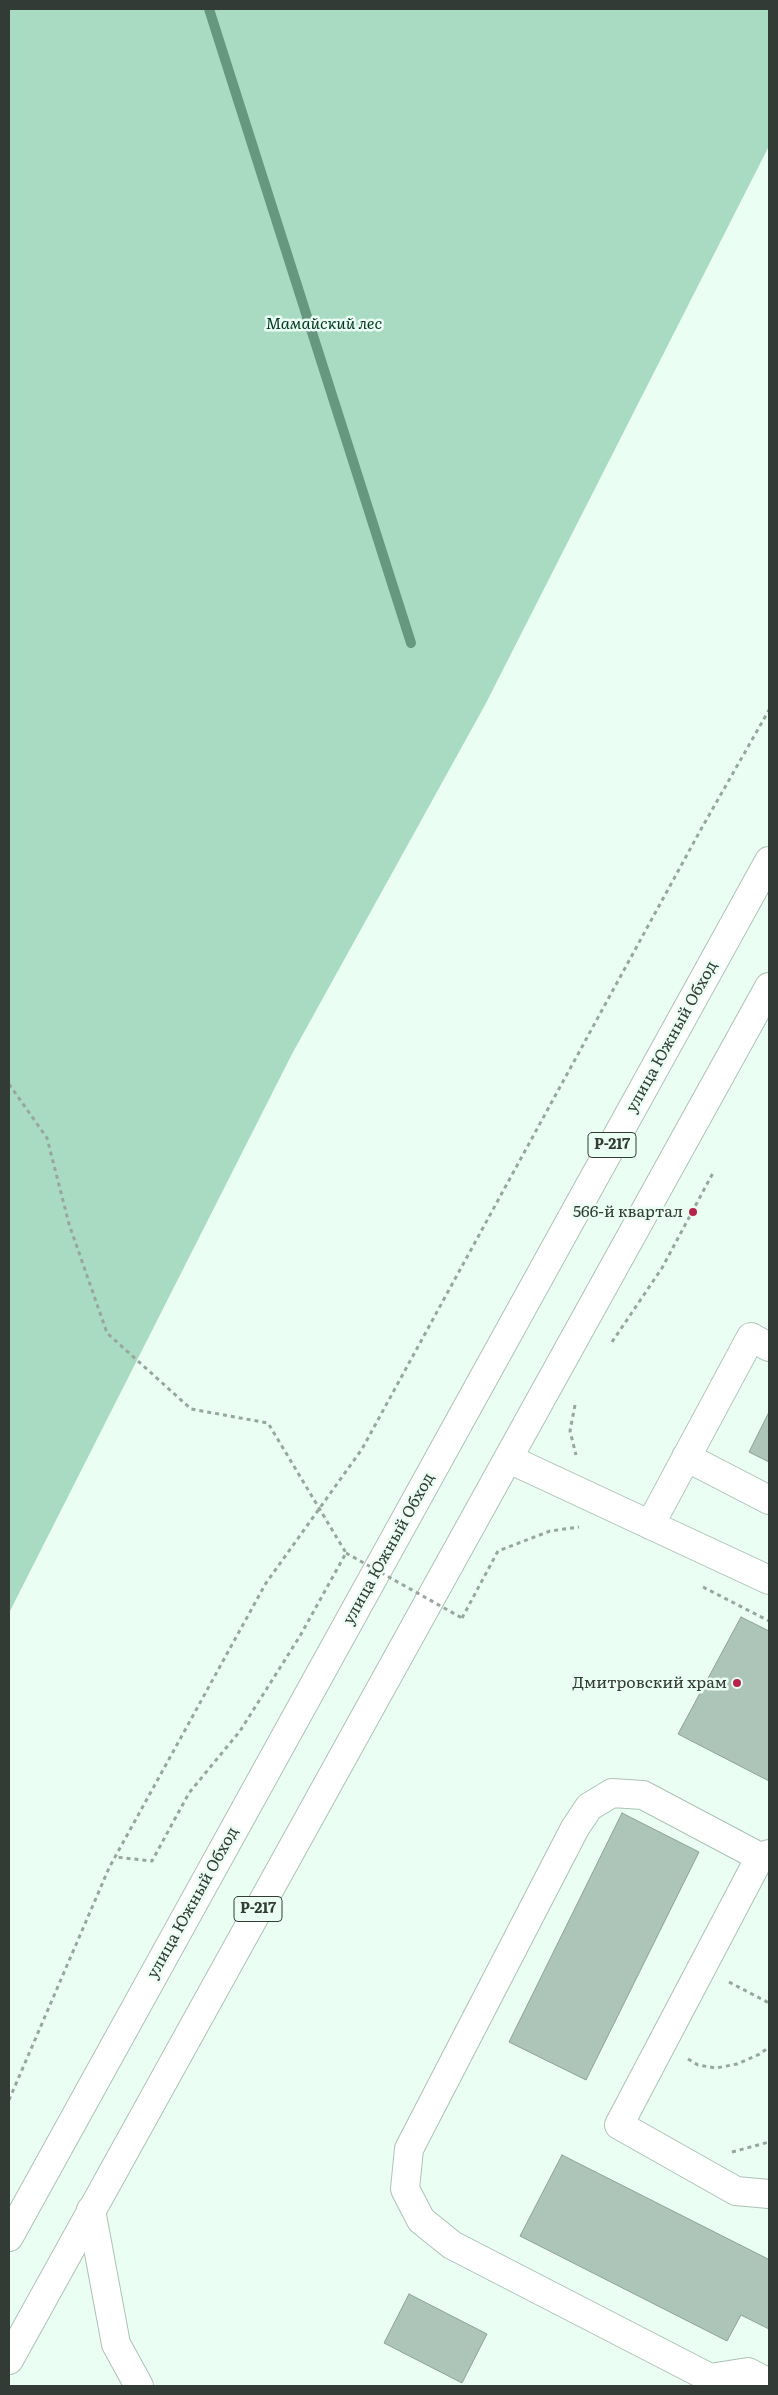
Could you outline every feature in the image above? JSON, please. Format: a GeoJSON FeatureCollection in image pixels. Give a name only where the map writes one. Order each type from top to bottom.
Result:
{"type":"FeatureCollection","features":[{"type":"Feature","properties":{"kind":"main road","name":"улица Южный Обход"},"geometry":{"type":"LineString","coordinates":[[9,2237],[769,861]]}},
{"type":"Feature","properties":{"kind":"main road","name":"Р-217"},"geometry":{"type":"LineString","coordinates":[[9,2360],[769,987]]}},
{"type":"Feature","properties":{"kind":"main road"},"geometry":{"type":"LineString","coordinates":[[650,1525],[751,1337],[769,1347]]}},
{"type":"Feature","properties":{"kind":"main road"},"geometry":{"type":"LineString","coordinates":[[686,1458],[769,1500]]}},
{"type":"Feature","properties":{"kind":"main road"},"geometry":{"type":"LineString","coordinates":[[509,1459],[769,1580]]}},
{"type":"Feature","properties":{"kind":"main road"},"geometry":{"type":"LineString","coordinates":[[769,2194],[736,2191],[620,2125],[702,1968],[765,1856],[643,1795],[612,1793],[589,1807],[575,1828],[409,2149],[405,2188],[421,2220],[452,2245],[710,2378],[748,2372],[769,2383]]}},
{"type":"Feature","properties":{"kind":"main road"},"geometry":{"type":"LineString","coordinates":[[91,2210],[116,2344],[139,2386]]}},
{"type":"Feature","properties":{"kind":"path"},"geometry":{"type":"LineString","coordinates":[[9,2100],[115,1857],[266,1583],[362,1449],[700,831],[769,710]]}},
{"type":"Feature","properties":{"kind":"path"},"geometry":{"type":"LineString","coordinates":[[9,1084],[47,1138],[69,1224],[107,1333],[191,1409],[268,1423],[346,1554],[462,1618],[498,1551],[550,1531],[584,1526]]}},
{"type":"Feature","properties":{"kind":"path"},"geometry":{"type":"LineString","coordinates":[[609,1346],[662,1268],[714,1171]]}},
{"type":"Feature","properties":{"kind":"path"},"geometry":{"type":"LineString","coordinates":[[576,1401],[570,1431],[575,1455],[580,1460]]}},
{"type":"Feature","properties":{"kind":"path"},"geometry":{"type":"LineString","coordinates":[[115,1857],[152,1861],[189,1793],[240,1730],[295,1644],[346,1554]]}},
{"type":"Feature","properties":{"kind":"path"},"geometry":{"type":"LineString","coordinates":[[699,1585],[769,1621]]}},
{"type":"Feature","properties":{"kind":"path"},"geometry":{"type":"LineString","coordinates":[[702,1968],[769,2003]]}},
{"type":"Feature","properties":{"kind":"path"},"geometry":{"type":"LineString","coordinates":[[680,2056],[698,2065],[716,2068],[737,2064],[760,2054],[769,2047]]}},
{"type":"Feature","properties":{"kind":"path"},"geometry":{"type":"LineString","coordinates":[[728,2154],[769,2142]]}},
{"type":"Feature","properties":{"kind":"green space","name":"Мамайский лес"},"geometry":{"type":"Polygon","coordinates":[[[9,9],[769,9],[769,146],[485,705],[292,1054],[9,1613],[9,9]]]}},
{"type":"Feature","properties":{"kind":"building"},"geometry":{"type":"Polygon","coordinates":[[[769,1412],[769,1462],[749,1452],[769,1412]]]}},
{"type":"Feature","properties":{"kind":"building","name":"Дмитровский храм"},"geometry":{"type":"Polygon","coordinates":[[[741,1617],[769,1631],[769,1781],[678,1734],[741,1617]]]}},
{"type":"Feature","properties":{"kind":"building"},"geometry":{"type":"Polygon","coordinates":[[[622,1813],[699,1852],[586,2080],[509,2042],[622,1813]]]}},
{"type":"Feature","properties":{"kind":"building"},"geometry":{"type":"Polygon","coordinates":[[[562,2155],[768,2259],[769,2257],[769,2329],[741,2315],[727,2341],[520,2236],[562,2155]]]}},
{"type":"Feature","properties":{"kind":"building"},"geometry":{"type":"Polygon","coordinates":[[[409,2294],[487,2334],[462,2383],[384,2343],[409,2294]]]}},
{"type":"Feature","properties":{"kind":"waterway"},"geometry":{"type":"LineString","coordinates":[[209,9],[411,643]]}},
{"type":"Feature","properties":{"kind":"place","name":"566-й квартал"},"geometry":{"type":"Point","coordinates":[693,1212]}},
{"type":"Feature","properties":{"kind":"place","name":"Дмитровский храм"},"geometry":{"type":"Point","coordinates":[737,1683]}}]}
